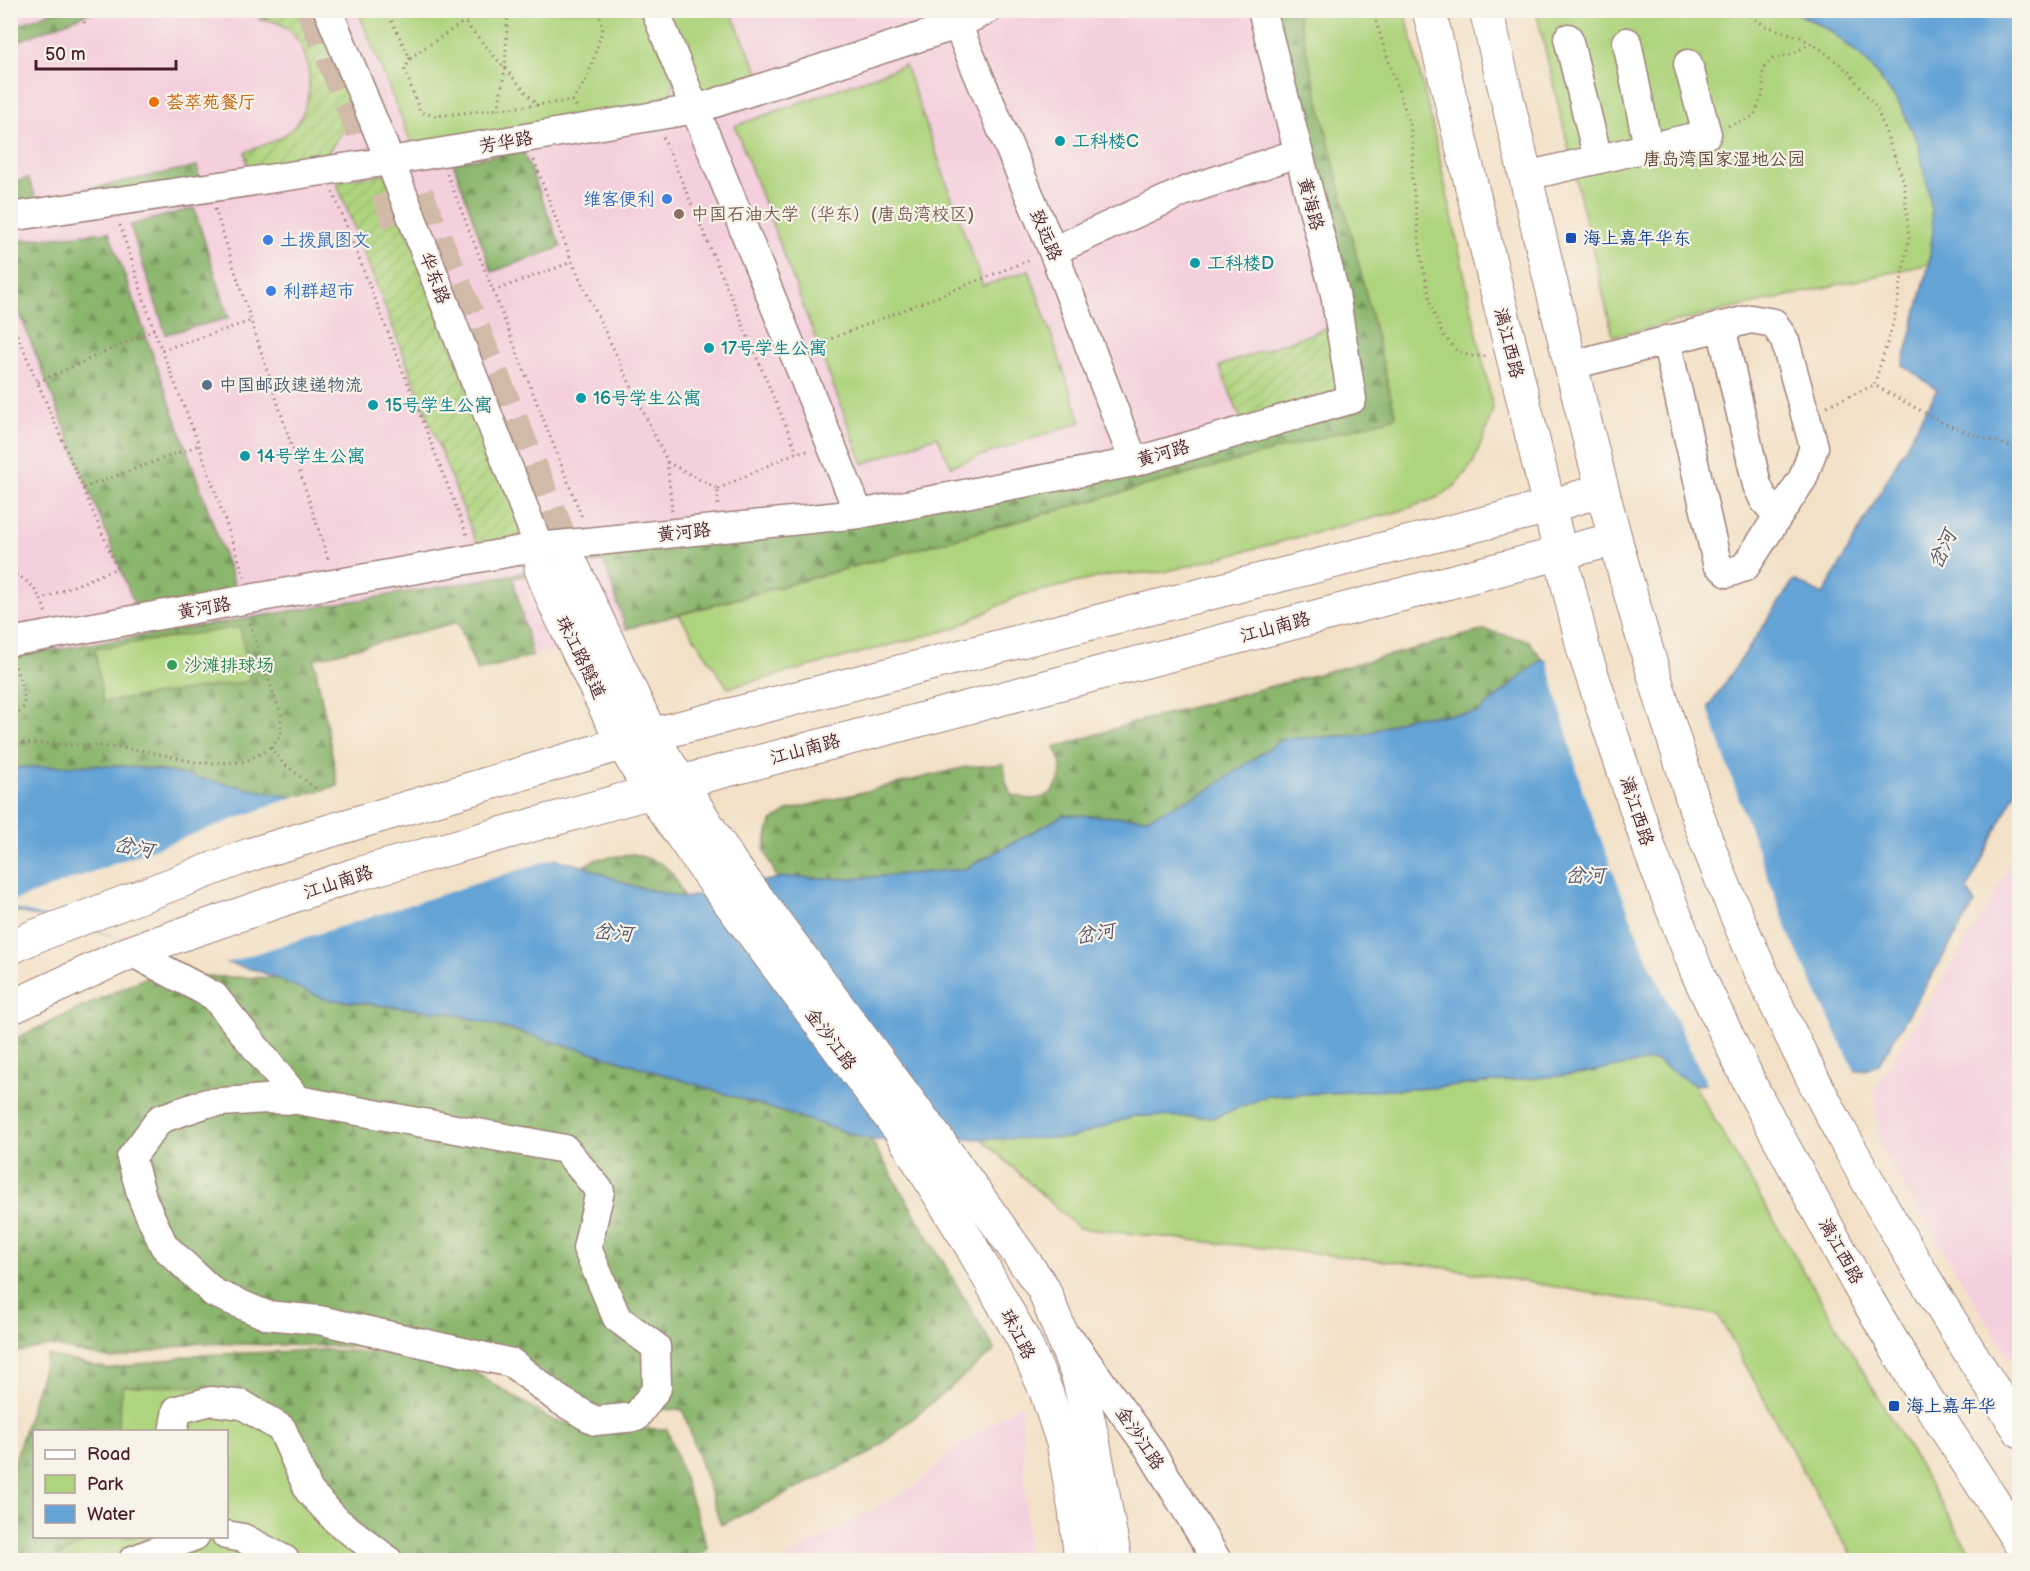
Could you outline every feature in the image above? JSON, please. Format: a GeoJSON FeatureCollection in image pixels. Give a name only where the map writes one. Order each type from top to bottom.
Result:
{"type":"FeatureCollection","features":[{"type":"Feature","properties":{"kind":"main road","name":"漓江西路"},"geometry":{"type":"LineString","coordinates":[[1429,10],[1584,651],[1651,853],[1697,972],[1754,1092],[1857,1282],[2019,1542]]}},
{"type":"Feature","properties":{"kind":"main road"},"geometry":{"type":"LineString","coordinates":[[1486,10],[1615,539],[1650,663],[1706,839],[1755,960],[1815,1085],[1961,1341],[2019,1431]]}},
{"type":"Feature","properties":{"kind":"main road"},"geometry":{"type":"LineString","coordinates":[[22,943],[252,854],[637,740],[1548,507],[1602,490]]}},
{"type":"Feature","properties":{"kind":"main road","name":"江山南路"},"geometry":{"type":"LineString","coordinates":[[10,1008],[136,950],[354,875],[666,787],[1615,539]]}},
{"type":"Feature","properties":{"kind":"main road","name":"珠江路隧道"},"geometry":{"type":"LineString","coordinates":[[560,555],[637,740]]}},
{"type":"Feature","properties":{"kind":"main road","name":"金沙江路"},"geometry":{"type":"LineString","coordinates":[[637,740],[719,867],[899,1129]]}},
{"type":"Feature","properties":{"kind":"main road","name":"金沙江路"},"geometry":{"type":"LineString","coordinates":[[719,867],[938,1139],[1043,1288],[1057,1320]]}},
{"type":"Feature","properties":{"kind":"main road","name":"珠江路"},"geometry":{"type":"LineString","coordinates":[[899,1129],[970,1244],[1024,1341],[1046,1391],[1063,1443],[1081,1560]]}},
{"type":"Feature","properties":{"kind":"main road"},"geometry":{"type":"LineString","coordinates":[[1057,1320],[1078,1376],[1093,1440],[1115,1560]]}},
{"type":"Feature","properties":{"kind":"street","name":"华东路"},"geometry":{"type":"LineString","coordinates":[[328,10],[390,161],[560,555]]}},
{"type":"Feature","properties":{"kind":"street"},"geometry":{"type":"LineString","coordinates":[[655,10],[859,514]]}},
{"type":"Feature","properties":{"kind":"street","name":"芳华路"},"geometry":{"type":"LineString","coordinates":[[10,217],[390,161],[696,109],[954,18],[987,10]]}},
{"type":"Feature","properties":{"kind":"street","name":"黄海路"},"geometry":{"type":"LineString","coordinates":[[1262,10],[1335,294],[1352,399]]}},
{"type":"Feature","properties":{"kind":"street","name":"致远路"},"geometry":{"type":"LineString","coordinates":[[954,18],[1053,250],[1134,462]]}},
{"type":"Feature","properties":{"kind":"street"},"geometry":{"type":"LineString","coordinates":[[1568,38],[1598,159]]}},
{"type":"Feature","properties":{"kind":"street"},"geometry":{"type":"LineString","coordinates":[[1627,42],[1648,147]]}},
{"type":"Feature","properties":{"kind":"street"},"geometry":{"type":"LineString","coordinates":[[1526,176],[1707,134],[1688,64]]}},
{"type":"Feature","properties":{"kind":"street"},"geometry":{"type":"LineString","coordinates":[[1053,250],[1185,191],[1298,153]]}},
{"type":"Feature","properties":{"kind":"street"},"geometry":{"type":"LineString","coordinates":[[1572,364],[1666,340],[1721,326],[1751,319],[1774,323],[1785,341],[1814,447],[1803,478],[1745,567],[1728,573],[1717,563],[1666,340]]}},
{"type":"Feature","properties":{"kind":"street"},"geometry":{"type":"LineString","coordinates":[[1721,326],[1757,485],[1764,500],[1778,516]]}},
{"type":"Feature","properties":{"kind":"street","name":"黄河路"},"geometry":{"type":"LineString","coordinates":[[12,652],[51,636],[476,558],[560,555],[674,533],[859,514],[1134,462],[1352,399]]}},
{"type":"Feature","properties":{"kind":"street"},"geometry":{"type":"LineString","coordinates":[[136,950],[214,996],[298,1100],[565,1149],[600,1191],[587,1248],[617,1318],[656,1347],[657,1388],[636,1417],[596,1421],[558,1399],[512,1363],[319,1320],[266,1315],[214,1293],[164,1246],[143,1200],[131,1158],[160,1119],[207,1103],[266,1098],[298,1100]]}},
{"type":"Feature","properties":{"kind":"street","name":"金沙江路"},"geometry":{"type":"LineString","coordinates":[[899,1129],[1057,1320],[1148,1447],[1217,1560]]}},
{"type":"Feature","properties":{"kind":"street"},"geometry":{"type":"LineString","coordinates":[[1024,1341],[1057,1320]]}},
{"type":"Feature","properties":{"kind":"street"},"geometry":{"type":"LineString","coordinates":[[173,1430],[177,1410],[211,1401],[243,1405],[282,1429],[309,1491],[337,1521],[388,1560]]}},
{"type":"Feature","properties":{"kind":"street"},"geometry":{"type":"LineString","coordinates":[[228,1535],[243,1538],[285,1560]]}},
{"type":"Feature","properties":{"kind":"street"},"geometry":{"type":"LineString","coordinates":[[133,1538],[133,1560],[190,1538]]}},
{"type":"Feature","properties":{"kind":"path"},"geometry":{"type":"LineString","coordinates":[[81,10],[85,24]]}},
{"type":"Feature","properties":{"kind":"path"},"geometry":{"type":"LineString","coordinates":[[386,10],[410,58]]}},
{"type":"Feature","properties":{"kind":"path"},"geometry":{"type":"LineString","coordinates":[[454,10],[538,106]]}},
{"type":"Feature","properties":{"kind":"path"},"geometry":{"type":"LineString","coordinates":[[481,10],[410,58],[405,70],[420,112],[435,116],[572,101],[588,77],[603,28],[598,10]]}},
{"type":"Feature","properties":{"kind":"path"},"geometry":{"type":"LineString","coordinates":[[487,10],[508,19]]}},
{"type":"Feature","properties":{"kind":"path"},"geometry":{"type":"LineString","coordinates":[[498,110],[505,68],[508,10]]}},
{"type":"Feature","properties":{"kind":"path"},"geometry":{"type":"LineString","coordinates":[[1372,10],[1410,126],[1421,257],[1432,309],[1443,335],[1456,351],[1470,357],[1488,356]]}},
{"type":"Feature","properties":{"kind":"path"},"geometry":{"type":"LineString","coordinates":[[1740,10],[1766,26],[1800,37],[1849,72],[1877,109],[1905,182],[1909,238],[1894,321],[1874,385]]}},
{"type":"Feature","properties":{"kind":"path"},"geometry":{"type":"LineString","coordinates":[[1707,134],[1754,116],[1762,94],[1763,69],[1772,60],[1792,54],[1810,43]]}},
{"type":"Feature","properties":{"kind":"path"},"geometry":{"type":"LineString","coordinates":[[572,101],[593,127]]}},
{"type":"Feature","properties":{"kind":"path"},"geometry":{"type":"LineString","coordinates":[[654,116],[797,452]]}},
{"type":"Feature","properties":{"kind":"path"},"geometry":{"type":"LineString","coordinates":[[526,138],[572,262],[667,461],[674,533]]}},
{"type":"Feature","properties":{"kind":"path"},"geometry":{"type":"LineString","coordinates":[[439,153],[492,291],[560,555]]}},
{"type":"Feature","properties":{"kind":"path"},"geometry":{"type":"LineString","coordinates":[[324,171],[476,558]]}},
{"type":"Feature","properties":{"kind":"path"},"geometry":{"type":"LineString","coordinates":[[208,188],[336,584]]}},
{"type":"Feature","properties":{"kind":"path"},"geometry":{"type":"LineString","coordinates":[[10,743],[87,745],[140,750],[200,763],[244,762],[271,748],[281,734],[281,714],[262,662],[248,600],[199,445],[154,330],[113,202]]}},
{"type":"Feature","properties":{"kind":"path"},"geometry":{"type":"LineString","coordinates":[[794,353],[1053,250]]}},
{"type":"Feature","properties":{"kind":"path"},"geometry":{"type":"LineString","coordinates":[[492,291],[572,262]]}},
{"type":"Feature","properties":{"kind":"path"},"geometry":{"type":"LineString","coordinates":[[10,318],[117,568],[42,599]]}},
{"type":"Feature","properties":{"kind":"path"},"geometry":{"type":"LineString","coordinates":[[162,350],[251,321]]}},
{"type":"Feature","properties":{"kind":"path"},"geometry":{"type":"LineString","coordinates":[[38,382],[154,330]]}},
{"type":"Feature","properties":{"kind":"path"},"geometry":{"type":"LineString","coordinates":[[1874,385],[1945,424],[2019,449]]}},
{"type":"Feature","properties":{"kind":"path"},"geometry":{"type":"LineString","coordinates":[[1806,417],[1846,396],[1874,385]]}},
{"type":"Feature","properties":{"kind":"path"},"geometry":{"type":"LineString","coordinates":[[83,488],[199,445]]}},
{"type":"Feature","properties":{"kind":"path"},"geometry":{"type":"LineString","coordinates":[[718,489],[797,452],[832,449]]}},
{"type":"Feature","properties":{"kind":"path"},"geometry":{"type":"LineString","coordinates":[[667,461],[718,489]]}},
{"type":"Feature","properties":{"kind":"path"},"geometry":{"type":"LineString","coordinates":[[717,529],[718,489]]}},
{"type":"Feature","properties":{"kind":"path"},"geometry":{"type":"LineString","coordinates":[[10,573],[22,576],[42,599],[51,636]]}},
{"type":"Feature","properties":{"kind":"path"},"geometry":{"type":"LineString","coordinates":[[10,721],[24,707],[24,693],[12,652]]}},
{"type":"Feature","properties":{"kind":"path"},"geometry":{"type":"LineString","coordinates":[[271,748],[283,763],[319,791]]}},
{"type":"Feature","properties":{"kind":"shaded area","name":"中国石油大学（华东）(唐岛湾校区)"},"geometry":{"type":"Polygon","coordinates":[[[10,11],[1297,11],[1396,417],[477,671],[458,622],[314,659],[338,786],[294,797],[122,766],[11,768],[10,11]]]}},
{"type":"Feature","properties":{"kind":"shaded area"},"geometry":{"type":"Polygon","coordinates":[[[2019,843],[2019,1373],[1880,1147],[1874,1090],[1994,897],[2019,843]]]}},
{"type":"Feature","properties":{"kind":"shaded area"},"geometry":{"type":"Polygon","coordinates":[[[1022,1403],[1028,1560],[782,1560],[912,1488],[958,1446],[1022,1403]]]}},
{"type":"Feature","properties":{"kind":"green space"},"geometry":{"type":"Polygon","coordinates":[[[54,11],[94,11],[11,44],[11,28],[54,11]]]}},
{"type":"Feature","properties":{"kind":"green space"},"geometry":{"type":"Polygon","coordinates":[[[278,11],[319,11],[350,99],[348,124],[326,155],[298,164],[248,168],[245,152],[286,134],[297,123],[305,109],[309,75],[306,58],[299,42],[289,30],[275,22],[258,20],[278,11]]]}},
{"type":"Feature","properties":{"kind":"green space"},"geometry":{"type":"Polygon","coordinates":[[[358,11],[645,11],[674,82],[669,102],[413,147],[358,11]]]}},
{"type":"Feature","properties":{"kind":"green space"},"geometry":{"type":"Polygon","coordinates":[[[660,11],[730,11],[759,74],[701,100],[660,11]]]}},
{"type":"Feature","properties":{"kind":"green space"},"geometry":{"type":"Polygon","coordinates":[[[1266,11],[1297,11],[1396,417],[626,629],[604,561],[513,578],[532,656],[477,671],[458,622],[314,659],[338,786],[294,797],[249,790],[162,771],[122,766],[77,765],[11,768],[11,657],[603,558],[1165,469],[1354,408],[1266,11]]]}},
{"type":"Feature","properties":{"kind":"green space"},"geometry":{"type":"Polygon","coordinates":[[[1297,11],[1405,11],[1431,119],[1493,408],[1473,463],[1456,485],[1439,497],[1400,511],[1164,572],[1110,575],[1018,596],[955,628],[728,688],[679,615],[1396,417],[1297,11]]]}},
{"type":"Feature","properties":{"kind":"green space","name":"唐岛湾国家湿地公园"},"geometry":{"type":"Polygon","coordinates":[[[1536,11],[1793,11],[1831,31],[1868,63],[1898,102],[1918,142],[1929,193],[1933,230],[1929,264],[1613,336],[1536,11]]]}},
{"type":"Feature","properties":{"kind":"green space"},"geometry":{"type":"Polygon","coordinates":[[[905,65],[983,286],[1029,270],[1081,422],[951,466],[937,436],[863,464],[735,126],[905,65]]]}},
{"type":"Feature","properties":{"kind":"green space"},"geometry":{"type":"Polygon","coordinates":[[[523,151],[561,247],[492,272],[453,162],[523,151]]]}},
{"type":"Feature","properties":{"kind":"green space"},"geometry":{"type":"Polygon","coordinates":[[[197,166],[200,182],[11,210],[11,184],[28,178],[37,200],[197,166]]]}},
{"type":"Feature","properties":{"kind":"green space"},"geometry":{"type":"Polygon","coordinates":[[[385,173],[527,541],[478,547],[336,181],[385,173]]]}},
{"type":"Feature","properties":{"kind":"green space"},"geometry":{"type":"Polygon","coordinates":[[[194,208],[229,318],[166,334],[130,225],[194,208]]]}},
{"type":"Feature","properties":{"kind":"green space"},"geometry":{"type":"Polygon","coordinates":[[[109,232],[237,591],[137,611],[11,291],[11,241],[109,232]]]}},
{"type":"Feature","properties":{"kind":"green space"},"geometry":{"type":"Polygon","coordinates":[[[1333,326],[1346,395],[1242,422],[1219,366],[1333,326]]]}},
{"type":"Feature","properties":{"kind":"green space","name":"沙滩排球场"},"geometry":{"type":"Polygon","coordinates":[[[240,627],[250,681],[103,702],[95,649],[240,627]]]}},
{"type":"Feature","properties":{"kind":"green space"},"geometry":{"type":"Polygon","coordinates":[[[1485,630],[1529,641],[1542,659],[1478,713],[1409,717],[1364,735],[1283,739],[1205,792],[1147,818],[1064,815],[965,869],[851,879],[777,878],[764,849],[771,822],[789,810],[966,767],[1004,764],[1006,782],[1011,794],[1028,799],[1043,797],[1055,787],[1061,772],[1059,756],[1055,748],[1132,723],[1485,630]]]}},
{"type":"Feature","properties":{"kind":"green space"},"geometry":{"type":"Polygon","coordinates":[[[633,854],[666,867],[671,872],[684,898],[629,885],[583,866],[597,859],[633,854]]]}},
{"type":"Feature","properties":{"kind":"green space"},"geometry":{"type":"Polygon","coordinates":[[[151,975],[277,978],[325,999],[451,1013],[612,1058],[871,1140],[995,1350],[871,1453],[721,1525],[683,1410],[592,1406],[517,1355],[332,1346],[195,1343],[113,1359],[51,1346],[11,1353],[10,1041],[151,975]]]}},
{"type":"Feature","properties":{"kind":"green space"},"geometry":{"type":"Polygon","coordinates":[[[1655,1060],[1694,1085],[1959,1534],[1977,1560],[1855,1560],[1833,1525],[1718,1315],[1434,1266],[1078,1228],[981,1138],[1071,1138],[1134,1116],[1216,1117],[1267,1096],[1431,1088],[1578,1074],[1655,1060]]]}},
{"type":"Feature","properties":{"kind":"green space"},"geometry":{"type":"Polygon","coordinates":[[[325,1350],[448,1356],[554,1421],[598,1428],[667,1429],[708,1549],[693,1560],[11,1560],[11,1474],[47,1355],[109,1369],[197,1355],[325,1350]]]}},
{"type":"Feature","properties":{"kind":"green space"},"geometry":{"type":"Polygon","coordinates":[[[123,1386],[222,1387],[289,1426],[315,1492],[397,1560],[53,1560],[92,1538],[228,1538],[228,1430],[117,1430],[123,1386]]]}},
{"type":"Feature","properties":{"kind":"water","name":"岔河"},"geometry":{"type":"Polygon","coordinates":[[[1793,11],[2019,11],[2019,784],[1967,890],[1975,903],[1879,1064],[1865,1070],[1694,1085],[1655,1060],[1578,1074],[1431,1088],[1267,1096],[1216,1117],[1134,1116],[1071,1138],[871,1140],[612,1058],[451,1013],[325,999],[259,971],[11,910],[11,768],[106,766],[144,768],[179,774],[294,797],[583,866],[629,885],[684,898],[784,877],[851,879],[965,869],[1064,815],[1147,818],[1205,792],[1283,739],[1364,735],[1409,717],[1478,713],[1542,659],[1707,710],[1794,580],[1823,595],[1937,390],[1903,365],[1929,264],[1933,230],[1929,193],[1918,142],[1898,102],[1868,63],[1831,31],[1793,11]]]}},
{"type":"Feature","properties":{"kind":"pier"},"geometry":{"type":"Polygon","coordinates":[[[1546,657],[1706,707],[1707,705],[1742,808],[1791,939],[1856,1074],[1708,1087],[1645,954],[1584,795],[1546,657]]]}},
{"type":"Feature","properties":{"kind":"pier"},"geometry":{"type":"Polygon","coordinates":[[[299,795],[559,857],[220,965],[11,907],[11,902],[299,795]]]}},
{"type":"Feature","properties":{"kind":"tunnel"},"geometry":{"type":"LineString","coordinates":[[313,10],[403,231]]}},
{"type":"Feature","properties":{"kind":"tunnel"},"geometry":{"type":"LineString","coordinates":[[417,194],[571,563]]}},
{"type":"Feature","properties":{"kind":"place","name":"荟萃苑餐厅"},"geometry":{"type":"Point","coordinates":[154,102]}},
{"type":"Feature","properties":{"kind":"place","name":"工科楼C"},"geometry":{"type":"Point","coordinates":[1060,141]}},
{"type":"Feature","properties":{"kind":"place","name":"维客便利"},"geometry":{"type":"Point","coordinates":[667,199]}},
{"type":"Feature","properties":{"kind":"place","name":"中国石油大学（华东）(唐岛湾校区)"},"geometry":{"type":"Point","coordinates":[679,214]}},
{"type":"Feature","properties":{"kind":"place","name":"海上嘉年华东"},"geometry":{"type":"Point","coordinates":[1571,238]}},
{"type":"Feature","properties":{"kind":"place","name":"土拨鼠图文"},"geometry":{"type":"Point","coordinates":[268,240]}},
{"type":"Feature","properties":{"kind":"place","name":"工科楼D"},"geometry":{"type":"Point","coordinates":[1195,263]}},
{"type":"Feature","properties":{"kind":"place","name":"利群超市"},"geometry":{"type":"Point","coordinates":[271,291]}},
{"type":"Feature","properties":{"kind":"place","name":"17号学生公寓"},"geometry":{"type":"Point","coordinates":[709,348]}},
{"type":"Feature","properties":{"kind":"place","name":"中国邮政速递物流"},"geometry":{"type":"Point","coordinates":[207,385]}},
{"type":"Feature","properties":{"kind":"place","name":"16号学生公寓"},"geometry":{"type":"Point","coordinates":[581,398]}},
{"type":"Feature","properties":{"kind":"place","name":"15号学生公寓"},"geometry":{"type":"Point","coordinates":[373,405]}},
{"type":"Feature","properties":{"kind":"place","name":"14号学生公寓"},"geometry":{"type":"Point","coordinates":[245,456]}},
{"type":"Feature","properties":{"kind":"place","name":"沙滩排球场"},"geometry":{"type":"Point","coordinates":[172,665]}},
{"type":"Feature","properties":{"kind":"place","name":"海上嘉年华"},"geometry":{"type":"Point","coordinates":[1894,1406]}}]}
